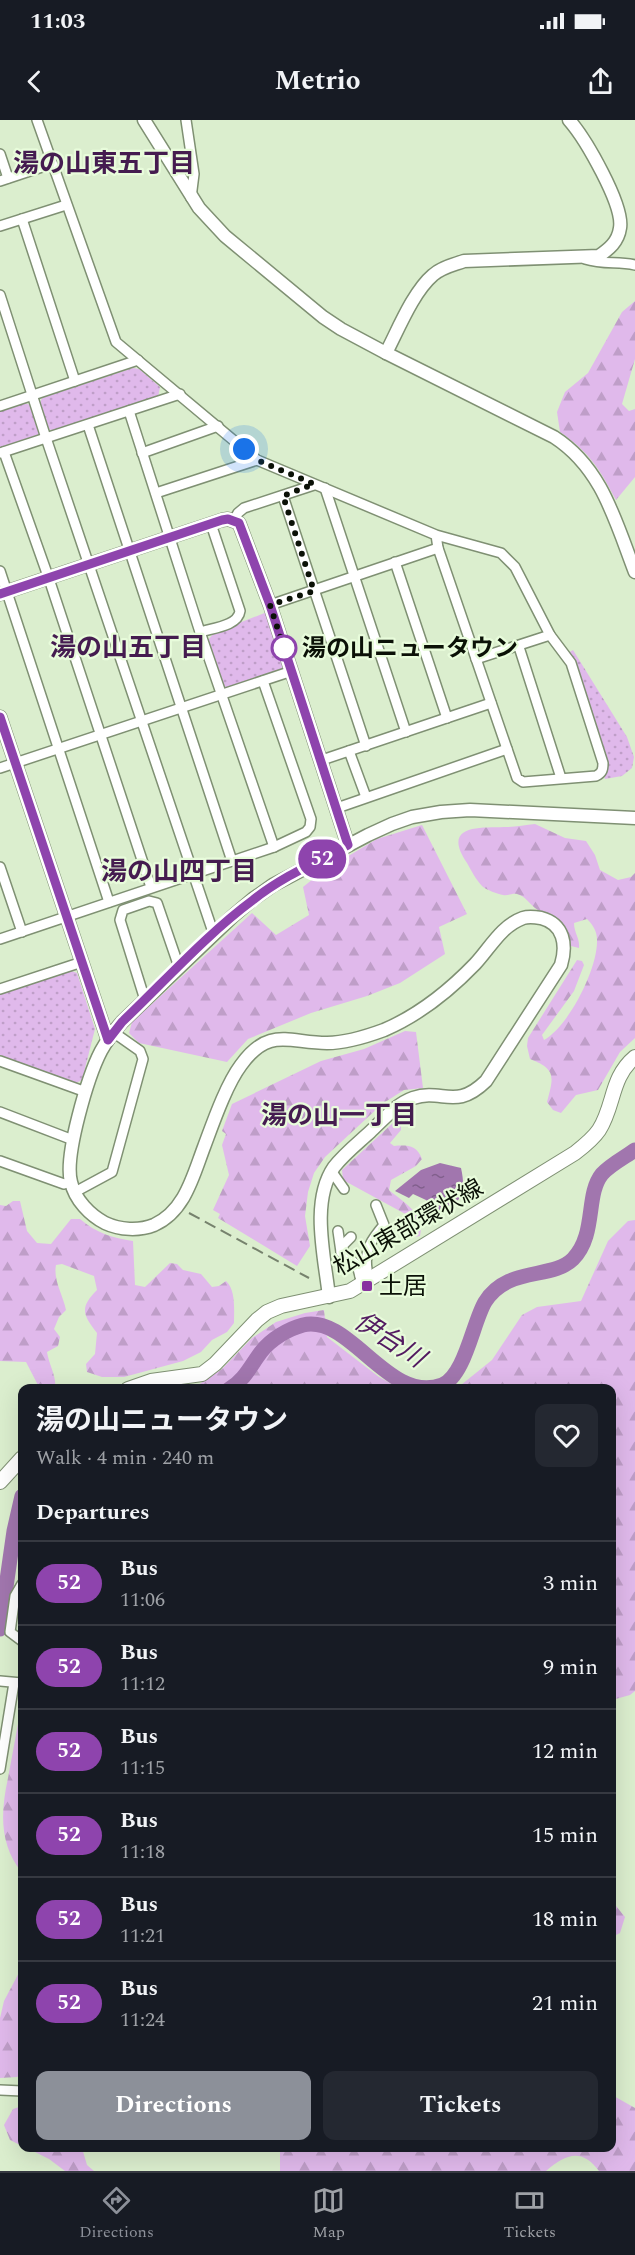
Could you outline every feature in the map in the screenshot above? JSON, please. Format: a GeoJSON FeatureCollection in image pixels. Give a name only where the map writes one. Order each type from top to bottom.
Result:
{"type":"FeatureCollection","features":[{"type":"Feature","properties":{"kind":"main road","name":"松山東部環状線"},"geometry":{"type":"LineString","coordinates":[[143,1384],[152,1381],[183,1383],[202,1374],[267,1312],[280,1306],[350,1292],[361,1281],[584,1146],[604,1121],[621,1072],[635,1057]]}},
{"type":"Feature","properties":{"kind":"main road"},"geometry":{"type":"LineString","coordinates":[[0,1482],[18,1462]]}},
{"type":"Feature","properties":{"kind":"street"},"geometry":{"type":"LineString","coordinates":[[37,120],[116,342],[257,460],[436,535],[501,553],[508,559],[515,567],[550,635],[571,663],[603,769],[596,776],[523,782],[518,778],[438,548],[436,535]]}},
{"type":"Feature","properties":{"kind":"street"},"geometry":{"type":"LineString","coordinates":[[144,120],[191,198],[225,236],[323,317],[386,353],[554,437],[572,449],[596,478],[635,572]]}},
{"type":"Feature","properties":{"kind":"street"},"geometry":{"type":"LineString","coordinates":[[186,120],[194,174],[191,198]]}},
{"type":"Feature","properties":{"kind":"street"},"geometry":{"type":"LineString","coordinates":[[386,353],[422,288],[433,274],[446,267],[464,261],[583,258],[599,256],[611,247],[621,226],[615,198],[586,143],[569,120]]}},
{"type":"Feature","properties":{"kind":"street"},"geometry":{"type":"LineString","coordinates":[[0,154],[4,180],[51,164]]}},
{"type":"Feature","properties":{"kind":"street"},"geometry":{"type":"LineString","coordinates":[[0,226],[66,205]]}},
{"type":"Feature","properties":{"kind":"street"},"geometry":{"type":"LineString","coordinates":[[22,219],[75,381]]}},
{"type":"Feature","properties":{"kind":"street"},"geometry":{"type":"LineString","coordinates":[[583,258],[600,264],[635,265]]}},
{"type":"Feature","properties":{"kind":"street"},"geometry":{"type":"LineString","coordinates":[[0,295],[214,934]]}},
{"type":"Feature","properties":{"kind":"street"},"geometry":{"type":"LineString","coordinates":[[0,406],[138,360]]}},
{"type":"Feature","properties":{"kind":"street"},"geometry":{"type":"LineString","coordinates":[[151,887],[49,579],[2,453],[180,394]]}},
{"type":"Feature","properties":{"kind":"street"},"geometry":{"type":"LineString","coordinates":[[129,411],[200,632],[274,847]]}},
{"type":"Feature","properties":{"kind":"street"},"geometry":{"type":"LineString","coordinates":[[88,425],[232,861]]}},
{"type":"Feature","properties":{"kind":"street"},"geometry":{"type":"LineString","coordinates":[[142,453],[218,426]]}},
{"type":"Feature","properties":{"kind":"street"},"geometry":{"type":"LineString","coordinates":[[156,494],[257,460]]}},
{"type":"Feature","properties":{"kind":"street"},"geometry":{"type":"LineString","coordinates":[[234,520],[244,508],[314,484]]}},
{"type":"Feature","properties":{"kind":"street"},"geometry":{"type":"LineString","coordinates":[[325,488],[406,732]]}},
{"type":"Feature","properties":{"kind":"street"},"geometry":{"type":"LineString","coordinates":[[283,496],[366,746]]}},
{"type":"Feature","properties":{"kind":"street"},"geometry":{"type":"LineString","coordinates":[[4,593],[211,524],[228,519],[234,520],[242,528],[270,605],[348,845]]}},
{"type":"Feature","properties":{"kind":"street"},"geometry":{"type":"LineString","coordinates":[[200,632],[235,622],[240,616],[211,524]]}},
{"type":"Feature","properties":{"kind":"street"},"geometry":{"type":"LineString","coordinates":[[270,605],[438,548]]}},
{"type":"Feature","properties":{"kind":"street"},"geometry":{"type":"LineString","coordinates":[[395,562],[447,718]]}},
{"type":"Feature","properties":{"kind":"street"},"geometry":{"type":"LineString","coordinates":[[0,571],[4,593],[59,748],[109,902]]}},
{"type":"Feature","properties":{"kind":"street"},"geometry":{"type":"LineString","coordinates":[[476,659],[519,647],[550,635]]}},
{"type":"Feature","properties":{"kind":"street"},"geometry":{"type":"LineString","coordinates":[[519,647],[561,778]]}},
{"type":"Feature","properties":{"kind":"street"},"geometry":{"type":"LineString","coordinates":[[0,768],[292,670]]}},
{"type":"Feature","properties":{"kind":"street"},"geometry":{"type":"LineString","coordinates":[[0,939],[151,887],[193,876],[274,847],[306,832],[310,827],[311,819],[263,681]]}},
{"type":"Feature","properties":{"kind":"street"},"geometry":{"type":"LineString","coordinates":[[322,760],[491,703]]}},
{"type":"Feature","properties":{"kind":"street"},"geometry":{"type":"LineString","coordinates":[[0,717],[82,962],[111,1036],[140,1051],[143,1059],[112,1172],[73,1187],[0,1161]]}},
{"type":"Feature","properties":{"kind":"street"},"geometry":{"type":"LineString","coordinates":[[337,808],[507,749]]}},
{"type":"Feature","properties":{"kind":"street"},"geometry":{"type":"LineString","coordinates":[[349,751],[366,797]]}},
{"type":"Feature","properties":{"kind":"street"},"geometry":{"type":"LineString","coordinates":[[330,1297],[321,1219],[324,1190],[332,1172],[343,1157],[400,1104],[421,1096],[454,1098],[463,1096],[486,1081],[561,965],[565,944],[556,926],[548,920],[529,916],[511,925],[502,931],[465,974],[435,1001],[387,1029],[340,1043],[282,1039],[268,1042],[257,1048],[239,1068],[182,1201],[173,1211],[153,1225],[141,1229],[110,1225],[88,1210],[73,1187],[70,1158],[86,1092],[96,1061],[111,1036],[232,916],[273,885],[368,834],[412,817],[470,810],[635,818]]}},
{"type":"Feature","properties":{"kind":"street"},"geometry":{"type":"LineString","coordinates":[[0,867],[22,932]]}},
{"type":"Feature","properties":{"kind":"street"},"geometry":{"type":"LineString","coordinates":[[145,1000],[120,920],[123,910],[149,901],[157,903],[179,967]]}},
{"type":"Feature","properties":{"kind":"street"},"geometry":{"type":"LineString","coordinates":[[0,989],[82,962]]}},
{"type":"Feature","properties":{"kind":"street"},"geometry":{"type":"LineString","coordinates":[[0,1061],[86,1092]]}},
{"type":"Feature","properties":{"kind":"street"},"geometry":{"type":"LineString","coordinates":[[0,1112],[74,1140]]}},
{"type":"Feature","properties":{"kind":"street"},"geometry":{"type":"LineString","coordinates":[[332,1172],[344,1189]]}},
{"type":"Feature","properties":{"kind":"street"},"geometry":{"type":"LineString","coordinates":[[361,1281],[367,1269],[368,1248],[372,1239],[384,1225],[376,1205]]}},
{"type":"Feature","properties":{"kind":"street"},"geometry":{"type":"LineString","coordinates":[[338,1231],[341,1252],[357,1265],[361,1281]]}},
{"type":"Feature","properties":{"kind":"street"},"geometry":{"type":"LineString","coordinates":[[341,1252],[344,1244],[351,1237]]}},
{"type":"Feature","properties":{"kind":"street"},"geometry":{"type":"LineString","coordinates":[[18,1591],[6,1626],[18,1638]]}},
{"type":"Feature","properties":{"kind":"street"},"geometry":{"type":"LineString","coordinates":[[0,1681],[18,1683],[0,1769]]}},
{"type":"Feature","properties":{"kind":"street"},"geometry":{"type":"LineString","coordinates":[[0,2090],[18,2091]]}},
{"type":"Feature","properties":{"kind":"green space"},"geometry":{"type":"Polygon","coordinates":[[[635,301],[635,359],[622,404],[629,411],[635,409],[635,477],[616,500],[593,462],[560,432],[557,412],[565,392],[588,373],[622,312],[635,301]]]}},
{"type":"Feature","properties":{"kind":"green space"},"geometry":{"type":"Polygon","coordinates":[[[133,368],[139,369],[160,387],[158,397],[56,432],[49,429],[40,403],[42,398],[133,368]]]}},
{"type":"Feature","properties":{"kind":"green space"},"geometry":{"type":"Polygon","coordinates":[[[23,403],[31,405],[41,434],[37,438],[0,451],[0,411],[23,403]]]}},
{"type":"Feature","properties":{"kind":"green space"},"geometry":{"type":"Polygon","coordinates":[[[267,612],[284,666],[280,670],[228,688],[223,686],[208,640],[214,633],[267,612]]]}},
{"type":"Feature","properties":{"kind":"green space"},"geometry":{"type":"Polygon","coordinates":[[[573,650],[627,737],[634,757],[632,768],[622,776],[605,779],[604,776],[608,770],[568,653],[573,650]]]}},
{"type":"Feature","properties":{"kind":"green space"},"geometry":{"type":"Polygon","coordinates":[[[535,824],[565,838],[586,841],[595,855],[600,870],[618,880],[631,877],[635,873],[635,1038],[620,1052],[598,1090],[576,1095],[561,1113],[553,1110],[547,1102],[552,1080],[551,1074],[545,1066],[530,1059],[528,1038],[577,960],[582,961],[584,965],[574,991],[542,1035],[544,1040],[553,1033],[572,1010],[593,965],[597,940],[595,931],[587,919],[574,923],[579,948],[571,946],[569,937],[562,926],[522,896],[501,894],[482,886],[460,850],[458,841],[461,834],[477,828],[535,824]]]}},
{"type":"Feature","properties":{"kind":"green space"},"geometry":{"type":"Polygon","coordinates":[[[422,825],[467,914],[439,927],[445,954],[400,983],[311,1013],[248,1039],[227,1062],[139,1043],[129,1033],[132,1022],[252,913],[276,935],[309,915],[303,887],[323,871],[377,839],[422,825]]]}},
{"type":"Feature","properties":{"kind":"green space"},"geometry":{"type":"Polygon","coordinates":[[[69,970],[77,973],[95,1029],[82,1080],[76,1083],[0,1055],[0,994],[69,970]]]}},
{"type":"Feature","properties":{"kind":"green space"},"geometry":{"type":"Polygon","coordinates":[[[405,1031],[416,1032],[423,1088],[404,1090],[382,1104],[325,1157],[314,1173],[308,1192],[305,1216],[310,1246],[297,1266],[218,1218],[220,1214],[213,1210],[229,1175],[222,1145],[226,1134],[222,1131],[232,1104],[321,1061],[364,1049],[405,1031]]]}},
{"type":"Feature","properties":{"kind":"green space"},"geometry":{"type":"Polygon","coordinates":[[[395,1121],[401,1124],[401,1130],[390,1143],[394,1146],[414,1148],[422,1159],[416,1166],[391,1180],[389,1190],[407,1204],[416,1215],[421,1228],[420,1236],[415,1237],[415,1226],[409,1216],[343,1180],[342,1170],[395,1121]]]}},
{"type":"Feature","properties":{"kind":"green space"},"geometry":{"type":"Polygon","coordinates":[[[13,1201],[20,1201],[27,1231],[37,1243],[51,1244],[71,1219],[80,1219],[105,1234],[133,1241],[135,1285],[145,1287],[170,1263],[177,1264],[183,1270],[201,1274],[212,1287],[219,1286],[226,1281],[233,1295],[234,1323],[227,1332],[212,1340],[201,1352],[183,1361],[124,1377],[102,1377],[87,1372],[86,1364],[95,1354],[97,1333],[85,1312],[87,1302],[97,1290],[94,1276],[62,1264],[56,1265],[57,1282],[66,1310],[59,1317],[54,1329],[60,1337],[58,1346],[47,1352],[55,1384],[37,1384],[26,1362],[0,1361],[0,1205],[6,1206],[13,1201]]]}},
{"type":"Feature","properties":{"kind":"green space"},"geometry":{"type":"Polygon","coordinates":[[[635,1220],[635,1691],[616,1699],[616,1384],[462,1384],[492,1360],[522,1315],[537,1307],[581,1301],[608,1241],[628,1221],[635,1220]]]}},
{"type":"Feature","properties":{"kind":"green space"},"geometry":{"type":"Polygon","coordinates":[[[324,1310],[327,1337],[379,1377],[392,1384],[200,1384],[222,1369],[252,1338],[276,1322],[324,1310]]]}},
{"type":"Feature","properties":{"kind":"green space"},"geometry":{"type":"Polygon","coordinates":[[[18,1724],[18,1867],[9,1852],[4,1829],[5,1792],[18,1724]]]}},
{"type":"Feature","properties":{"kind":"green space"},"geometry":{"type":"Polygon","coordinates":[[[616,1906],[625,1917],[620,1933],[616,1935],[616,1906]]]}},
{"type":"Feature","properties":{"kind":"green space"},"geometry":{"type":"Polygon","coordinates":[[[18,1975],[18,2076],[0,2078],[0,2018],[4,2001],[18,1975]]]}},
{"type":"Feature","properties":{"kind":"green space"},"geometry":{"type":"Polygon","coordinates":[[[616,2097],[635,2108],[635,2171],[599,2171],[586,2159],[573,2156],[560,2161],[546,2171],[280,2171],[280,2152],[616,2152],[616,2097]]]}},
{"type":"Feature","properties":{"kind":"green space"},"geometry":{"type":"Polygon","coordinates":[[[18,2107],[18,2144],[10,2140],[4,2125],[13,2109],[18,2107]]]}},
{"type":"Feature","properties":{"kind":"green space"},"geometry":{"type":"Polygon","coordinates":[[[35,2152],[83,2152],[87,2165],[94,2171],[65,2171],[35,2152]]]}},
{"type":"Feature","properties":{"kind":"water"},"geometry":{"type":"Polygon","coordinates":[[[440,1163],[461,1168],[463,1185],[457,1202],[438,1218],[426,1200],[413,1194],[409,1198],[395,1191],[421,1170],[440,1163]]]}},
{"type":"Feature","properties":{"kind":"waterway","name":"伊台川"},"geometry":{"type":"LineString","coordinates":[[444,1384],[450,1380],[463,1360],[485,1302],[494,1291],[517,1278],[553,1270],[573,1259],[585,1238],[594,1193],[602,1174],[635,1150]]}},
{"type":"Feature","properties":{"kind":"waterway","name":"伊台川"},"geometry":{"type":"LineString","coordinates":[[236,1384],[270,1343],[286,1332],[303,1325],[321,1325],[337,1333],[387,1372],[408,1384]]}},
{"type":"Feature","properties":{"kind":"waterway","name":"伊台川"},"geometry":{"type":"LineString","coordinates":[[0,1629],[18,1514]]}},
{"type":"Feature","properties":{"kind":"railway"},"geometry":{"type":"LineString","coordinates":[[189,1213],[309,1278]]}},
{"type":"Feature","properties":{"kind":"bus line","name":"52"},"geometry":{"type":"LineString","coordinates":[[0,594],[222,520],[234,520],[239,523],[270,605],[348,845],[273,885],[232,916],[122,1022],[108,1040],[0,717]]}},
{"type":"Feature","properties":{"kind":"place","name":"湯の山ニュータウン"},"geometry":{"type":"Point","coordinates":[284,648]}},
{"type":"Feature","properties":{"kind":"place","name":"土居"},"geometry":{"type":"Point","coordinates":[367,1286]}},
{"type":"Feature","properties":{"kind":"district","name":"湯の山東五丁目"},"geometry":{"type":"Point","coordinates":[104,163]}},
{"type":"Feature","properties":{"kind":"district","name":"湯の山五丁目"},"geometry":{"type":"Point","coordinates":[128,647]}},
{"type":"Feature","properties":{"kind":"district","name":"湯の山四丁目"},"geometry":{"type":"Point","coordinates":[179,871]}},
{"type":"Feature","properties":{"kind":"district","name":"湯の山一丁目"},"geometry":{"type":"Point","coordinates":[339,1115]}},
{"type":"Feature","properties":{"kind":"route"},"geometry":{"type":"LineString","coordinates":[[244,449],[257,460],[314,484],[283,496],[314,591],[270,605],[284,648]]}}]}
